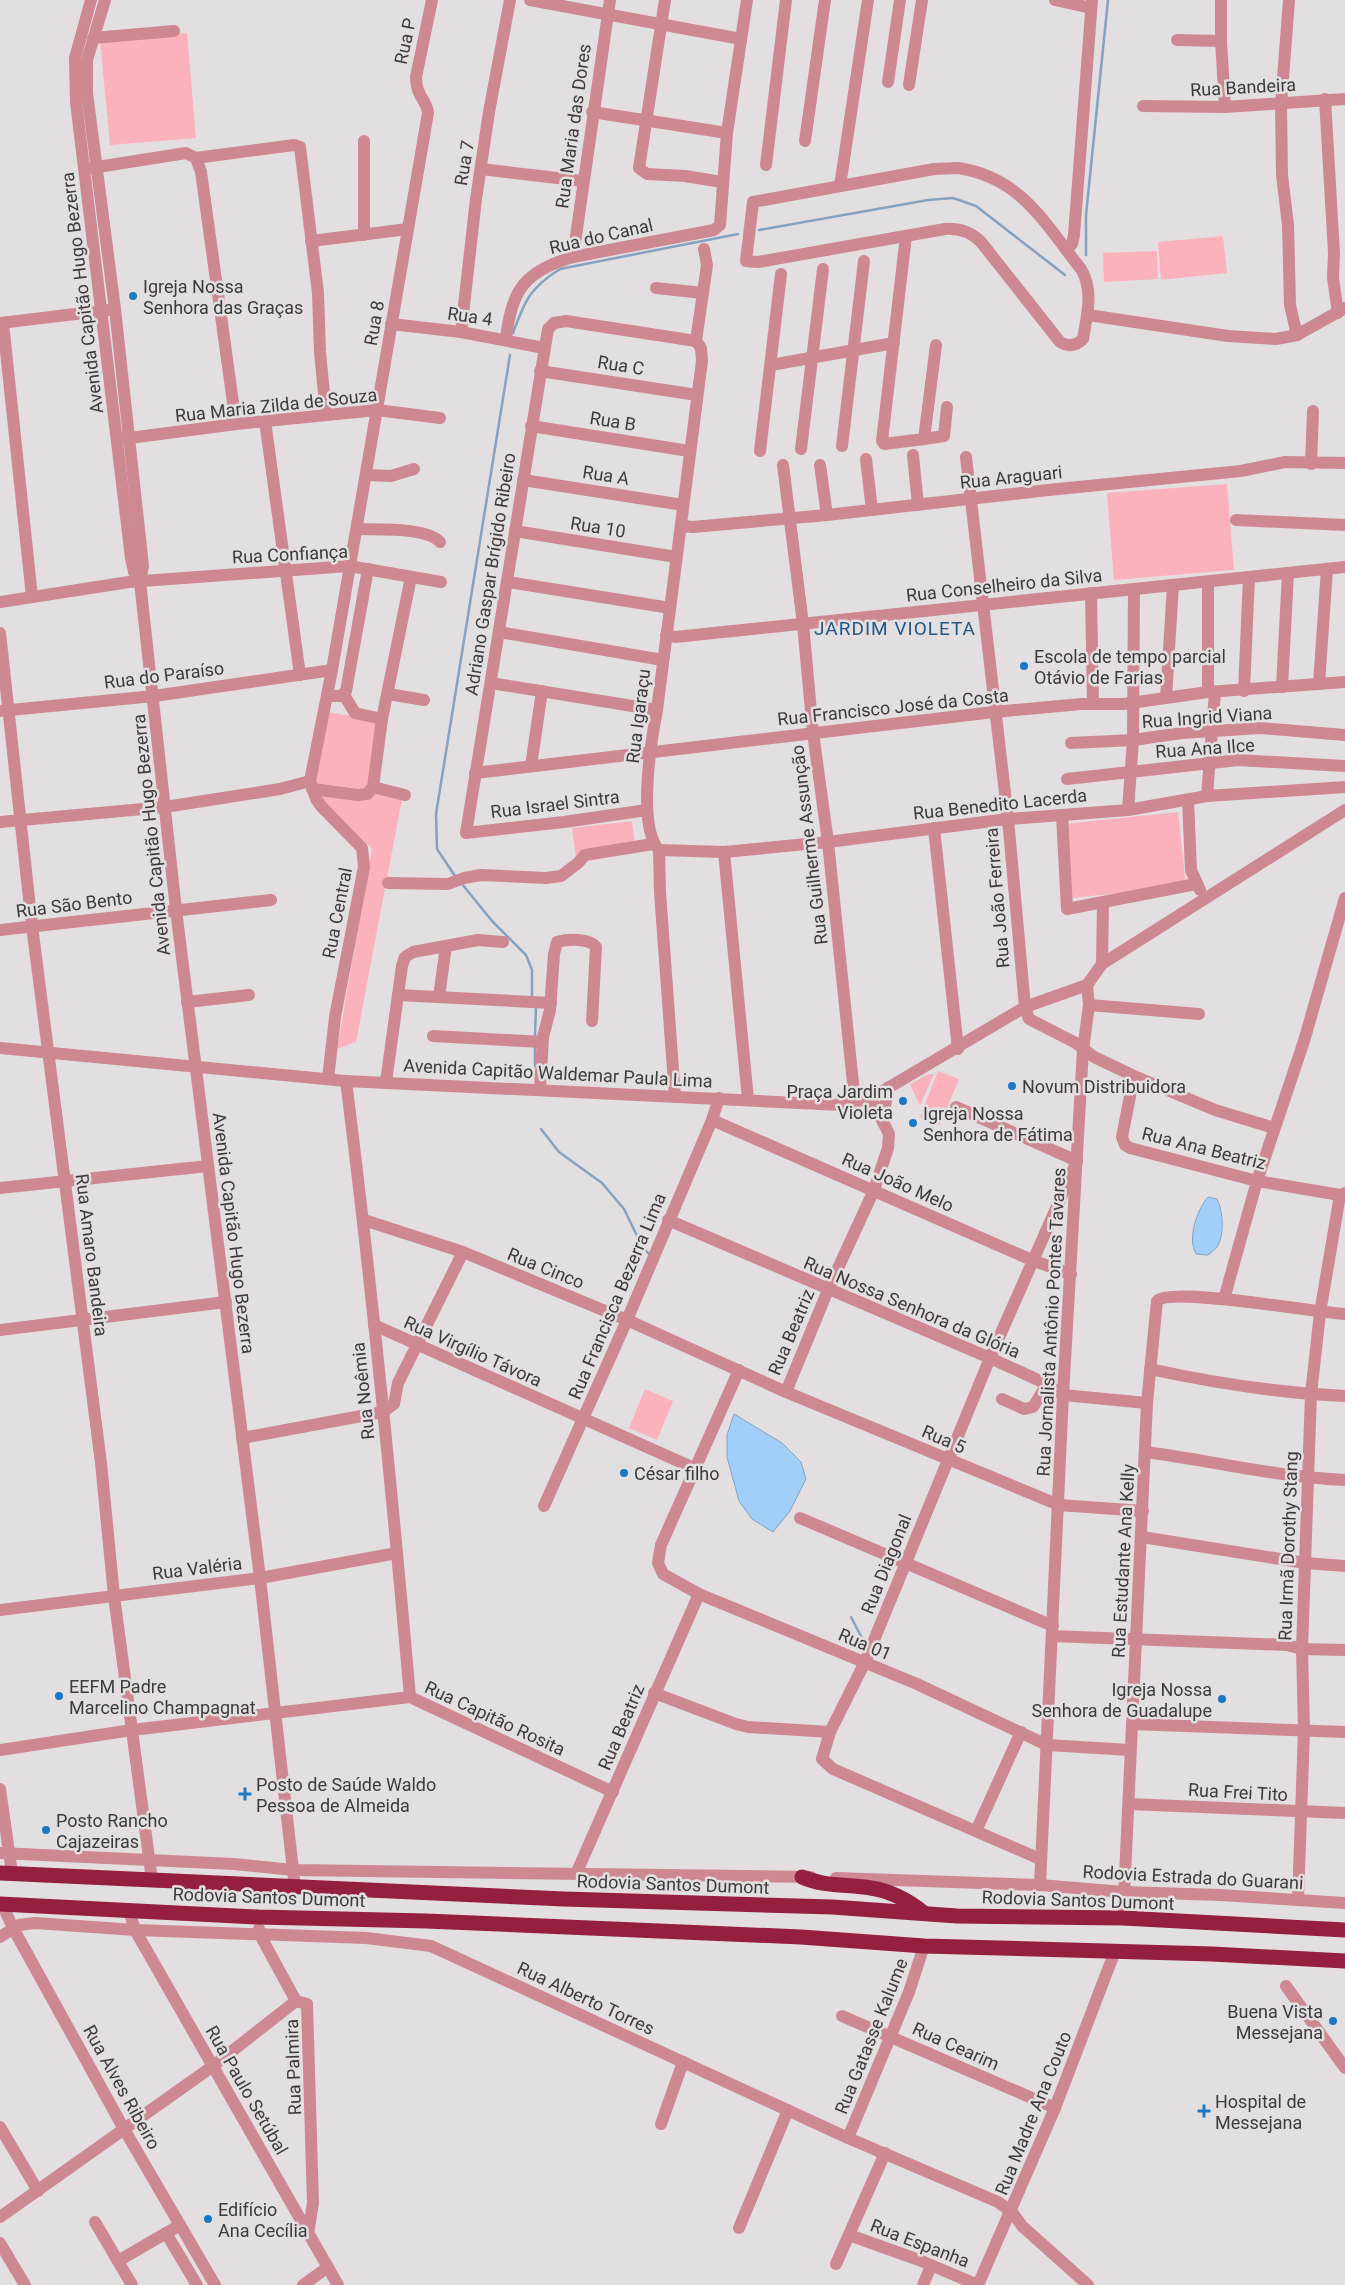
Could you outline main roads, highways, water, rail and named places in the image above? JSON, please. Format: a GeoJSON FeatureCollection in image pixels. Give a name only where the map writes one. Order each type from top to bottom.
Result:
{"type":"FeatureCollection","features":[{"type":"Feature","properties":{"kind":"highway","name":"Rodovia Santos Dumont"},"geometry":{"type":"LineString","coordinates":[[6,1873],[295,1888],[832,1907],[958,1916],[1123,1918],[1345,1930]]}},
{"type":"Feature","properties":{"kind":"highway"},"geometry":{"type":"LineString","coordinates":[[802,1877],[828,1885],[881,1890],[901,1898],[925,1914]]}},
{"type":"Feature","properties":{"kind":"highway","name":"Rodovia Santos Dumont"},"geometry":{"type":"LineString","coordinates":[[1,1904],[258,1917],[446,1922],[801,1937],[924,1946],[1115,1951],[1345,1962]]}},
{"type":"Feature","properties":{"kind":"water"},"geometry":{"type":"Polygon","coordinates":[[[1208,1197],[1217,1199],[1219,1204],[1222,1216],[1220,1242],[1208,1255],[1196,1254],[1193,1247],[1194,1224],[1200,1209],[1208,1197]]]}},
{"type":"Feature","properties":{"kind":"water"},"geometry":{"type":"Polygon","coordinates":[[[734,1414],[782,1443],[801,1462],[806,1479],[790,1511],[773,1532],[752,1519],[739,1501],[727,1457],[727,1435],[734,1414]]]}},
{"type":"Feature","properties":{"kind":"waterway"},"geometry":{"type":"LineString","coordinates":[[1086,255],[1086,215],[1108,0]]}},
{"type":"Feature","properties":{"kind":"waterway"},"geometry":{"type":"LineString","coordinates":[[759,230],[928,200],[953,198],[976,206],[1065,275]]}},
{"type":"Feature","properties":{"kind":"waterway"},"geometry":{"type":"LineString","coordinates":[[513,333],[525,303],[535,289],[560,269],[738,234]]}},
{"type":"Feature","properties":{"kind":"waterway"},"geometry":{"type":"LineString","coordinates":[[455,876],[437,849],[436,814],[510,355]]}},
{"type":"Feature","properties":{"kind":"waterway"},"geometry":{"type":"LineString","coordinates":[[462,884],[492,921],[526,955],[532,970],[532,996]]}},
{"type":"Feature","properties":{"kind":"waterway"},"geometry":{"type":"LineString","coordinates":[[535,1036],[536,1006]]}},
{"type":"Feature","properties":{"kind":"waterway"},"geometry":{"type":"LineString","coordinates":[[535,1047],[535,1066]]}},
{"type":"Feature","properties":{"kind":"waterway"},"geometry":{"type":"LineString","coordinates":[[541,1129],[559,1152],[602,1183],[624,1209],[642,1246],[649,1254]]}},
{"type":"Feature","properties":{"kind":"waterway"},"geometry":{"type":"LineString","coordinates":[[851,1617],[864,1642]]}},
{"type":"Feature","properties":{"kind":"place","name":"Igreja Nossa Senhora das Graças"},"geometry":{"type":"Point","coordinates":[133,296]}},
{"type":"Feature","properties":{"kind":"place","name":"Escola de tempo parcial Otávio de Farias"},"geometry":{"type":"Point","coordinates":[1024,666]}},
{"type":"Feature","properties":{"kind":"place","name":"Novum Distribuidora"},"geometry":{"type":"Point","coordinates":[1012,1086]}},
{"type":"Feature","properties":{"kind":"place","name":"Praça Jardim Violeta"},"geometry":{"type":"Point","coordinates":[903,1101]}},
{"type":"Feature","properties":{"kind":"place","name":"Igreja Nossa Senhora de Fátima"},"geometry":{"type":"Point","coordinates":[913,1123]}},
{"type":"Feature","properties":{"kind":"place","name":"César filho"},"geometry":{"type":"Point","coordinates":[624,1473]}},
{"type":"Feature","properties":{"kind":"place","name":"EEFM Padre Marcelino Champagnat"},"geometry":{"type":"Point","coordinates":[59,1696]}},
{"type":"Feature","properties":{"kind":"place","name":"Igreja Nossa Senhora de Guadalupe"},"geometry":{"type":"Point","coordinates":[1222,1699]}},
{"type":"Feature","properties":{"kind":"place","name":"Posto de Saúde Waldo Pessoa de Almeida"},"geometry":{"type":"Point","coordinates":[245,1794]}},
{"type":"Feature","properties":{"kind":"place","name":"Posto Rancho Cajazeiras"},"geometry":{"type":"Point","coordinates":[46,1830]}},
{"type":"Feature","properties":{"kind":"place","name":"Buena Vista Messejana"},"geometry":{"type":"Point","coordinates":[1333,2021]}},
{"type":"Feature","properties":{"kind":"place","name":"Hospital de Messejana"},"geometry":{"type":"Point","coordinates":[1204,2111]}},
{"type":"Feature","properties":{"kind":"place","name":"Edifício Ana Cecília"},"geometry":{"type":"Point","coordinates":[208,2219]}},
{"type":"Feature","properties":{"kind":"district","name":"JARDIM VIOLETA"},"geometry":{"type":"Point","coordinates":[895,628]}}]}
